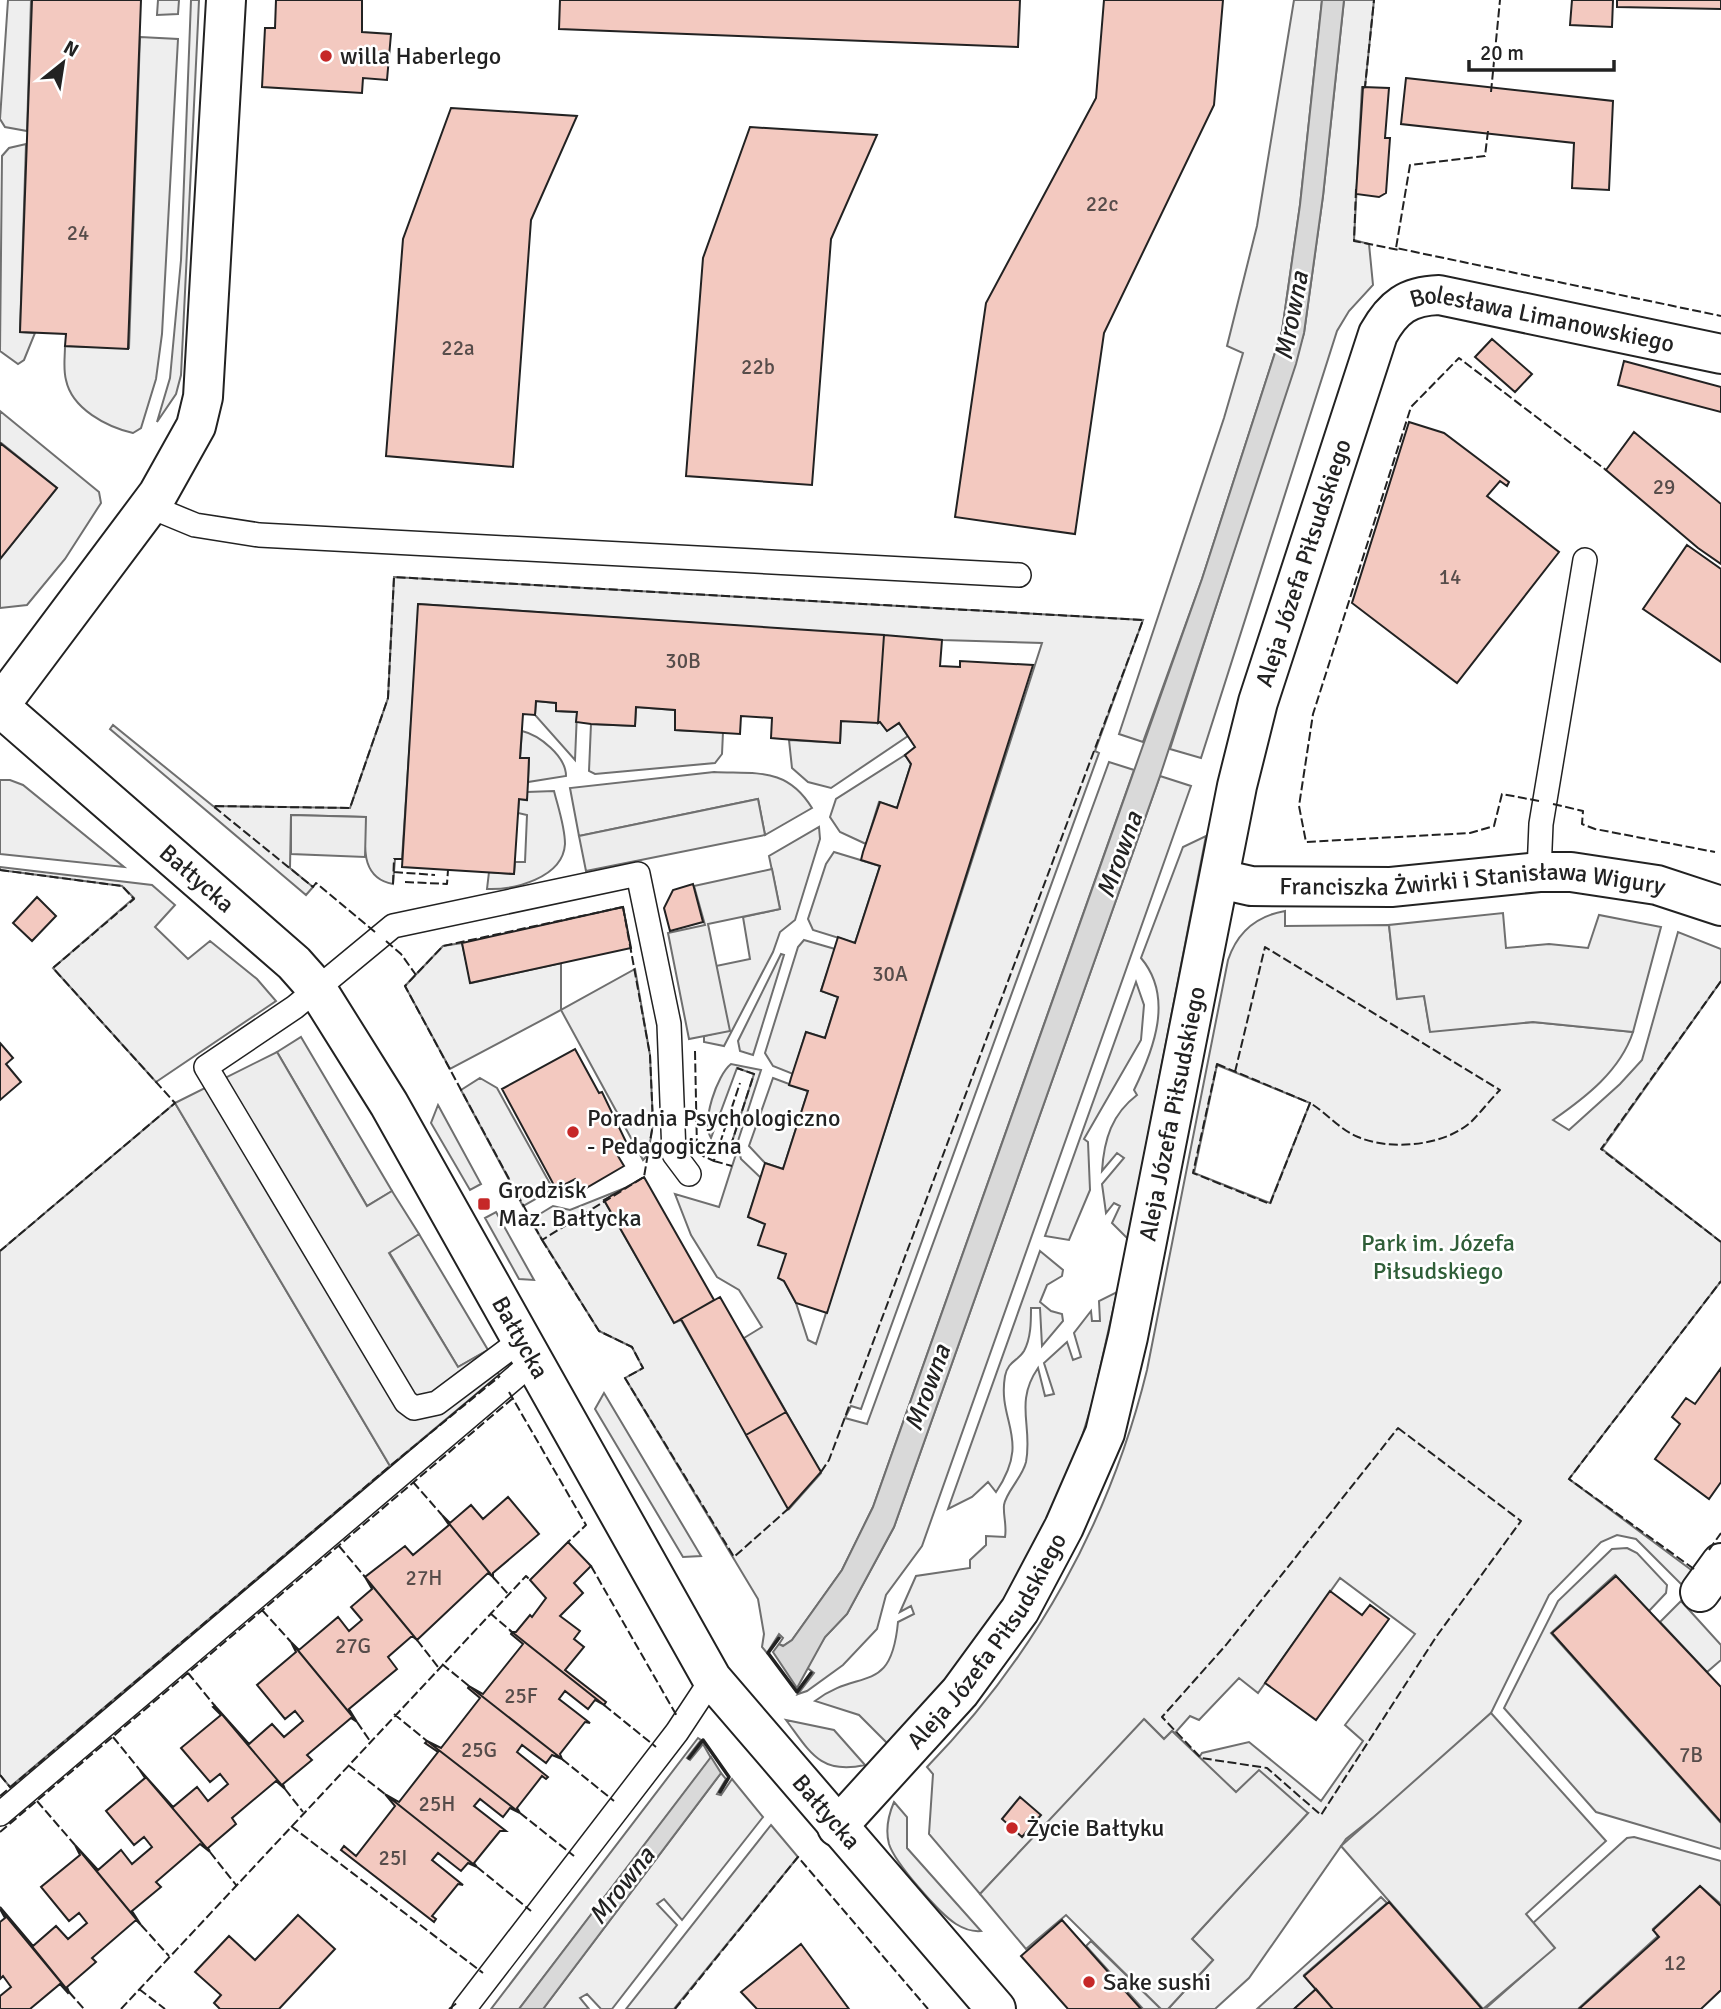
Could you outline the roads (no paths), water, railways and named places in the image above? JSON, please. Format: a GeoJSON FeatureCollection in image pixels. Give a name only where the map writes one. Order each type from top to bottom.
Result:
{"type":"FeatureCollection","features":[{"type":"Feature","properties":{"kind":"street"},"geometry":{"type":"LineString","coordinates":[[0,706],[149,506],[182,454],[196,426],[203,397],[226,0]]}},
{"type":"Feature","properties":{"kind":"street","name":"Bolesława Limanowskiego"},"geometry":{"type":"LineString","coordinates":[[1378,334],[1399,305],[1419,296],[1439,295],[1721,354]]}},
{"type":"Feature","properties":{"kind":"street","name":"Aleja Józefa Piłsudskiego"},"geometry":{"type":"LineString","coordinates":[[837,1827],[960,1692],[1020,1610],[1064,1527],[1100,1445],[1116,1390],[1237,786],[1258,702],[1378,334]]}},
{"type":"Feature","properties":{"kind":"street","name":"Bałtycka"},"geometry":{"type":"LineString","coordinates":[[0,706],[294,963],[317,989],[390,1104],[712,1679],[996,2009]]}},
{"type":"Feature","properties":{"kind":"street","name":"Franciszka Żwirki i Stanisława Wigury"},"geometry":{"type":"LineString","coordinates":[[1220,878],[1251,886],[1391,887],[1539,872],[1600,875],[1641,881],[1687,893],[1721,906]]}},
{"type":"Feature","properties":{"kind":"lane"},"geometry":{"type":"LineString","coordinates":[[149,506],[195,525],[259,535],[1019,575]]}},
{"type":"Feature","properties":{"kind":"lane"},"geometry":{"type":"LineString","coordinates":[[1539,872],[1541,824],[1585,560]]}},
{"type":"Feature","properties":{"kind":"lane"},"geometry":{"type":"LineString","coordinates":[[527,1351],[437,1403],[414,1408],[406,1402],[206,1067],[317,989],[393,926],[638,874],[669,1024],[674,1154],[689,1174]]}},
{"type":"Feature","properties":{"kind":"lane"},"geometry":{"type":"LineString","coordinates":[[0,1814],[527,1351]]}},
{"type":"Feature","properties":{"kind":"lane"},"geometry":{"type":"LineString","coordinates":[[464,2009],[677,1732],[712,1679]]}},
{"type":"Feature","properties":{"kind":"water","name":"Mrowna"},"geometry":{"type":"Polygon","coordinates":[[[1322,0],[1344,0],[1323,196],[1304,333],[1296,364],[1160,776],[894,1527],[847,1614],[825,1637],[797,1688],[773,1652],[779,1644],[783,1646],[792,1640],[842,1570],[873,1507],[1202,579],[1282,331],[1300,205],[1322,0]]]}},
{"type":"Feature","properties":{"kind":"water","name":"Mrowna"},"geometry":{"type":"Polygon","coordinates":[[[711,1757],[721,1773],[543,2009],[519,2009],[711,1757]]]}},
{"type":"Feature","properties":{"kind":"place","name":"willa Haberlego"},"geometry":{"type":"Point","coordinates":[326,56]}},
{"type":"Feature","properties":{"kind":"place","name":"Poradnia Psychologiczno - Pedagogiczna"},"geometry":{"type":"Point","coordinates":[573,1132]}},
{"type":"Feature","properties":{"kind":"place","name":"Grodzisk Maz. Bałtycka"},"geometry":{"type":"Point","coordinates":[484,1204]}},
{"type":"Feature","properties":{"kind":"place","name":"Życie Bałtyku"},"geometry":{"type":"Point","coordinates":[1012,1828]}},
{"type":"Feature","properties":{"kind":"place","name":"Sake sushi"},"geometry":{"type":"Point","coordinates":[1089,1982]}},
{"type":"Feature","properties":{"kind":"park label","name":"Park im. Józefa Piłsudskiego"},"geometry":{"type":"Point","coordinates":[1438,1257]}}]}
